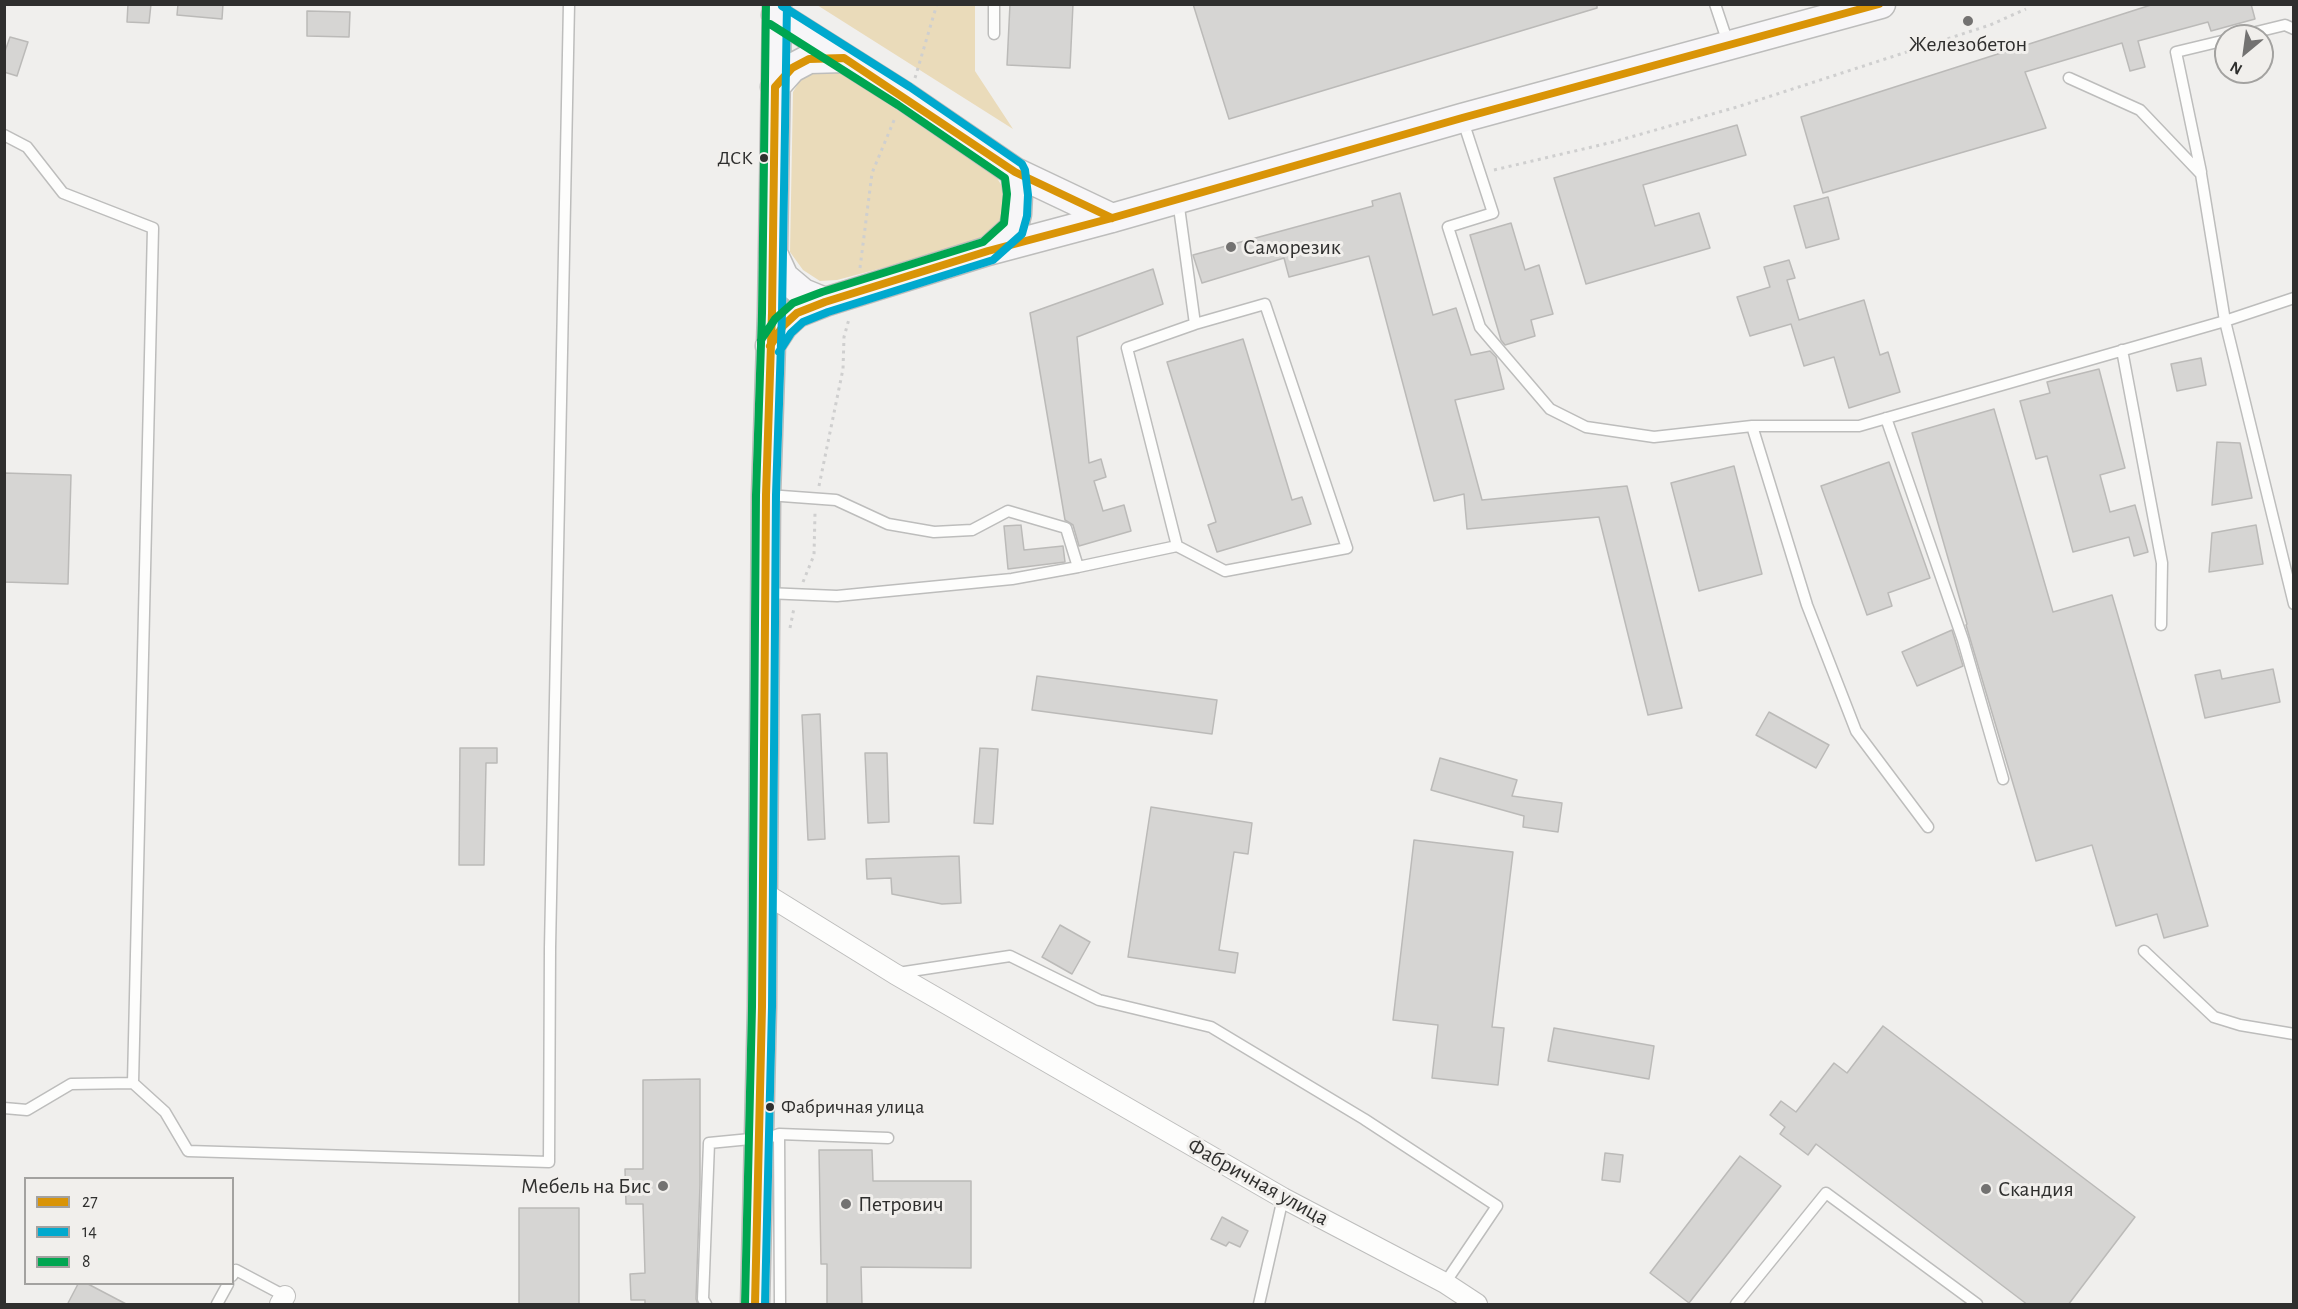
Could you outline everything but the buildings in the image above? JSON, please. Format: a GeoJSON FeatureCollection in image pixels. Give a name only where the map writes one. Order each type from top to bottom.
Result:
{"type":"FeatureCollection","features":[{"type":"Feature","properties":{"kind":"main road"},"geometry":{"type":"LineString","coordinates":[[770,346],[783,326],[797,313],[825,302],[988,251],[1178,200],[1462,118],[1730,47],[1881,4]]}},
{"type":"Feature","properties":{"kind":"main road"},"geometry":{"type":"LineString","coordinates":[[777,10],[844,58],[1015,172],[1112,218]]}},
{"type":"Feature","properties":{"kind":"main road"},"geometry":{"type":"LineString","coordinates":[[755,1305],[769,1136],[762,1007],[764,593],[777,10]]}},
{"type":"Feature","properties":{"kind":"main road"},"geometry":{"type":"LineString","coordinates":[[775,87],[792,68],[808,59],[844,58]]}},
{"type":"Feature","properties":{"kind":"main road"},"geometry":{"type":"LineString","coordinates":[[988,251],[1013,228],[1017,214],[1018,194],[1015,172]]}},
{"type":"Feature","properties":{"kind":"main road"},"geometry":{"type":"LineString","coordinates":[[773,253],[784,277],[803,292],[825,302]]}},
{"type":"Feature","properties":{"kind":"street","name":"Фабричная улица"},"geometry":{"type":"LineString","coordinates":[[762,891],[895,974],[1283,1198],[1445,1284],[1477,1305]]}},
{"type":"Feature","properties":{"kind":"lane"},"geometry":{"type":"LineString","coordinates":[[4,1108],[27,1110],[71,1084],[133,1083],[165,1112],[188,1151],[549,1162],[550,936],[569,4]]}},
{"type":"Feature","properties":{"kind":"lane"},"geometry":{"type":"LineString","coordinates":[[994,4],[994,34]]}},
{"type":"Feature","properties":{"kind":"lane"},"geometry":{"type":"LineString","coordinates":[[1715,4],[1730,47]]}},
{"type":"Feature","properties":{"kind":"lane"},"geometry":{"type":"LineString","coordinates":[[2274,28],[2285,25],[2294,29]]}},
{"type":"Feature","properties":{"kind":"lane"},"geometry":{"type":"LineString","coordinates":[[2214,43],[2176,52],[2201,174],[2224,321],[2294,604]]}},
{"type":"Feature","properties":{"kind":"lane"},"geometry":{"type":"LineString","coordinates":[[2069,78],[2140,110],[2201,174]]}},
{"type":"Feature","properties":{"kind":"lane"},"geometry":{"type":"LineString","coordinates":[[1462,118],[1493,213],[1448,227],[1480,327],[1550,409],[1586,427],[1654,437],[1752,426],[1859,426],[2224,321],[2294,298]]}},
{"type":"Feature","properties":{"kind":"lane"},"geometry":{"type":"LineString","coordinates":[[4,135],[27,147],[63,194],[153,228],[133,1083]]}},
{"type":"Feature","properties":{"kind":"lane"},"geometry":{"type":"LineString","coordinates":[[1178,200],[1196,324]]}},
{"type":"Feature","properties":{"kind":"lane"},"geometry":{"type":"LineString","coordinates":[[764,593],[849,595],[1012,579],[1177,546],[1225,571],[1347,548],[1265,304],[1196,324],[1127,348],[1177,546]]}},
{"type":"Feature","properties":{"kind":"lane"},"geometry":{"type":"LineString","coordinates":[[2122,350],[2162,563],[2161,625]]}},
{"type":"Feature","properties":{"kind":"lane"},"geometry":{"type":"LineString","coordinates":[[1886,418],[1963,640],[2003,779]]}},
{"type":"Feature","properties":{"kind":"lane"},"geometry":{"type":"LineString","coordinates":[[1752,426],[1807,605],[1856,731],[1928,827]]}},
{"type":"Feature","properties":{"kind":"lane"},"geometry":{"type":"LineString","coordinates":[[766,495],[836,500],[888,524],[933,532],[972,530],[1008,511],[1066,528],[1078,567]]}},
{"type":"Feature","properties":{"kind":"lane"},"geometry":{"type":"LineString","coordinates":[[2144,951],[2214,1017],[2240,1025],[2294,1034]]}},
{"type":"Feature","properties":{"kind":"lane"},"geometry":{"type":"LineString","coordinates":[[895,974],[1010,956],[1099,1000],[1211,1027],[1364,1119],[1497,1206],[1445,1284]]}},
{"type":"Feature","properties":{"kind":"lane"},"geometry":{"type":"LineString","coordinates":[[706,1305],[703,1299],[709,1143],[769,1136],[888,1138]]}},
{"type":"Feature","properties":{"kind":"lane"},"geometry":{"type":"LineString","coordinates":[[769,1136],[780,1305]]}},
{"type":"Feature","properties":{"kind":"lane"},"geometry":{"type":"LineString","coordinates":[[1736,1305],[1826,1193],[1977,1305]]}},
{"type":"Feature","properties":{"kind":"lane"},"geometry":{"type":"LineString","coordinates":[[1259,1305],[1283,1198]]}},
{"type":"Feature","properties":{"kind":"lane"},"geometry":{"type":"LineString","coordinates":[[234,1273],[236,1270],[282,1300]]}},
{"type":"Feature","properties":{"kind":"lane"},"geometry":{"type":"LineString","coordinates":[[217,1305],[227,1285]]}},
{"type":"Feature","properties":{"kind":"path"},"geometry":{"type":"LineString","coordinates":[[798,593],[814,555],[816,499],[843,369],[844,337],[856,292],[862,257],[872,173],[904,96],[915,78],[937,4]]}},
{"type":"Feature","properties":{"kind":"path"},"geometry":{"type":"LineString","coordinates":[[1480,174],[1613,142],[1737,107],[1990,25],[2026,9]]}},
{"type":"Feature","properties":{"kind":"shaded area"},"geometry":{"type":"Polygon","coordinates":[[[817,5],[975,5],[975,71],[1013,129],[817,5]]]}},
{"type":"Feature","properties":{"kind":"shaded area"},"geometry":{"type":"Polygon","coordinates":[[[841,72],[997,178],[1005,191],[1007,204],[1000,225],[984,241],[837,280],[820,281],[803,270],[790,252],[793,92],[799,82],[811,73],[841,72]]]}},
{"type":"Feature","properties":{"kind":"transit line","name":"8"},"geometry":{"type":"LineString","coordinates":[[745,1304],[752,1007],[756,495],[762,313],[766,4]]}},
{"type":"Feature","properties":{"kind":"transit line","name":"14"},"geometry":{"type":"LineString","coordinates":[[765,1304],[772,1007],[776,495],[782,313],[787,4]]}},
{"type":"Feature","properties":{"kind":"transit line","name":"27"},"geometry":{"type":"LineString","coordinates":[[770,346],[783,326],[797,313],[825,302],[988,251],[1879,4]]}},
{"type":"Feature","properties":{"kind":"transit line","name":"14"},"geometry":{"type":"LineString","coordinates":[[779,352],[791,333],[803,322],[993,260],[1022,234],[1027,216],[1028,195],[1025,170],[1022,164],[910,87],[782,6]]}},
{"type":"Feature","properties":{"kind":"transit line","name":"8"},"geometry":{"type":"LineString","coordinates":[[761,340],[775,319],[793,303],[983,242],[1004,223],[1007,194],[1005,178],[898,105],[770,24]]}},
{"type":"Feature","properties":{"kind":"transit line","name":"27"},"geometry":{"type":"LineString","coordinates":[[755,1304],[762,1007],[766,495],[772,313],[775,87],[792,68],[809,59],[844,58],[1015,172],[1112,218]]}},
{"type":"Feature","properties":{"kind":"place","name":"Железобетон"},"geometry":{"type":"Point","coordinates":[1968,21]}},
{"type":"Feature","properties":{"kind":"place","name":"ДСК"},"geometry":{"type":"Point","coordinates":[764,158]}},
{"type":"Feature","properties":{"kind":"place","name":"Саморезик"},"geometry":{"type":"Point","coordinates":[1231,247]}},
{"type":"Feature","properties":{"kind":"place","name":"Фабричная улица"},"geometry":{"type":"Point","coordinates":[770,1107]}},
{"type":"Feature","properties":{"kind":"place","name":"Мебель на Бис"},"geometry":{"type":"Point","coordinates":[663,1186]}},
{"type":"Feature","properties":{"kind":"place","name":"Скандия"},"geometry":{"type":"Point","coordinates":[1986,1189]}},
{"type":"Feature","properties":{"kind":"place","name":"Петрович"},"geometry":{"type":"Point","coordinates":[846,1204]}}]}
